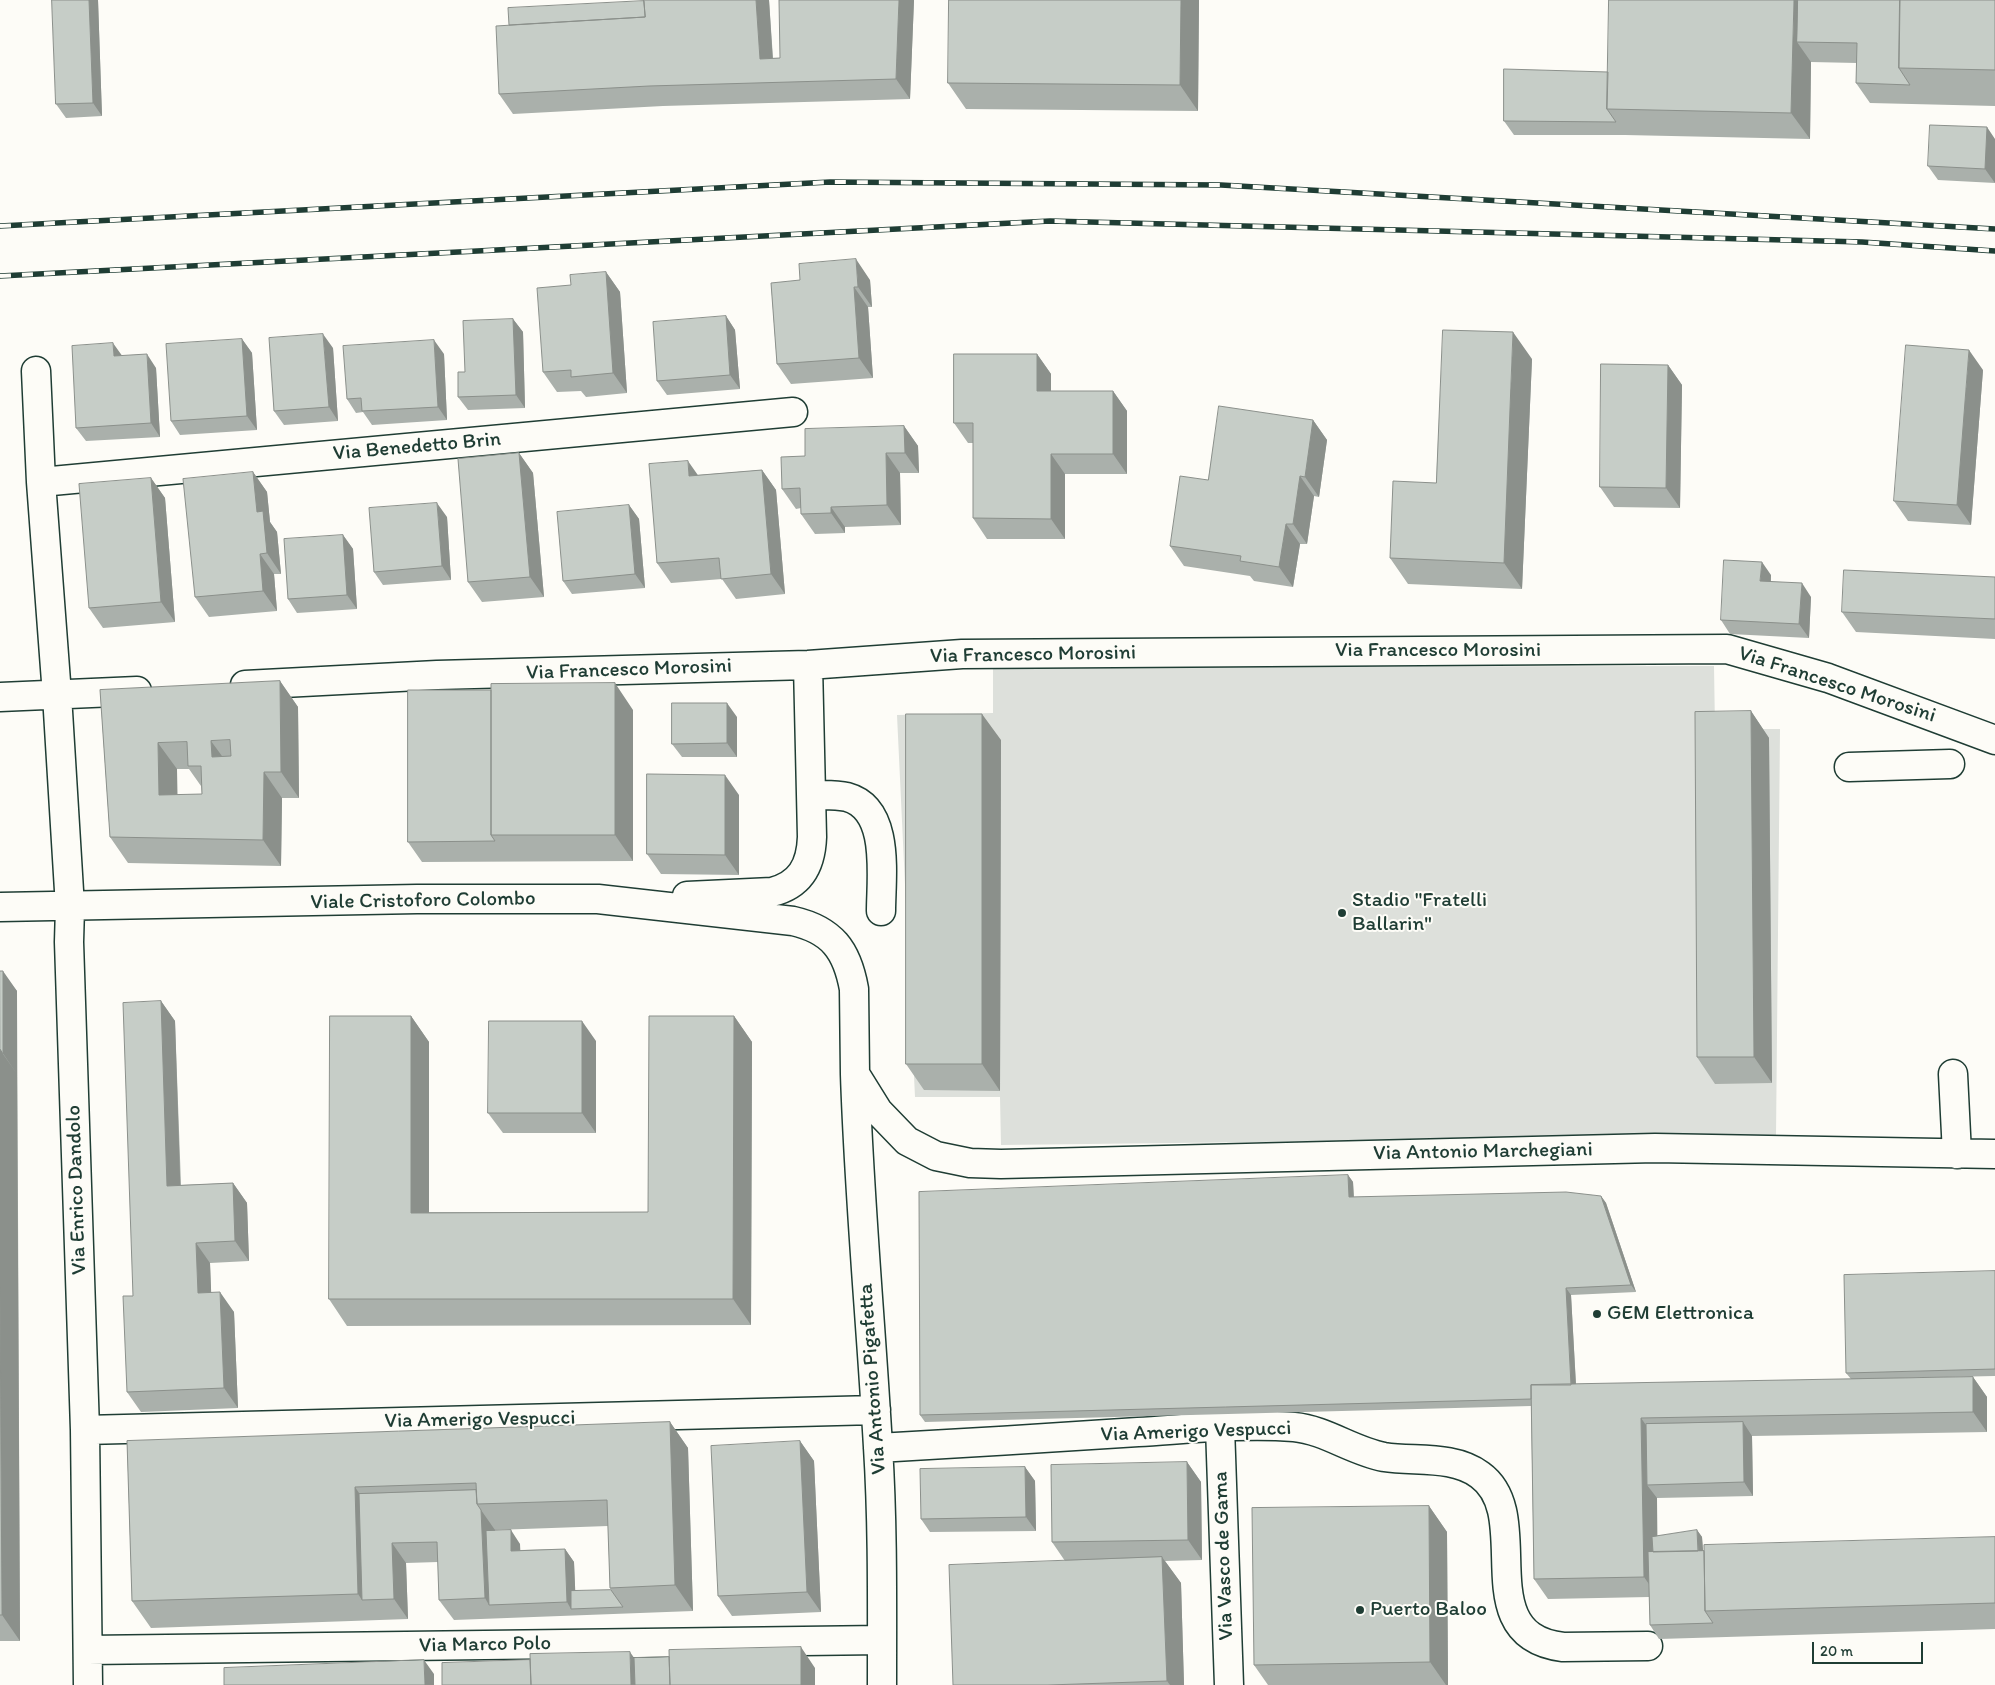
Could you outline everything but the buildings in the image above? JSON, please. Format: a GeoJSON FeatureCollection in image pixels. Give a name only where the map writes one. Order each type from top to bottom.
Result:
{"type":"FeatureCollection","features":[{"type":"Feature","properties":{"kind":"street"},"geometry":{"type":"LineString","coordinates":[[36,371],[40,482],[57,695]]}},
{"type":"Feature","properties":{"kind":"street","name":"Via Benedetto Brin"},"geometry":{"type":"LineString","coordinates":[[40,482],[793,412]]}},
{"type":"Feature","properties":{"kind":"street","name":"Via Francesco Morosini"},"geometry":{"type":"LineString","coordinates":[[223,686],[447,674],[808,665],[962,654],[1727,649],[1828,678],[1995,740]]}},
{"type":"Feature","properties":{"kind":"street"},"geometry":{"type":"LineString","coordinates":[[598,900],[772,892],[785,889],[799,877],[809,860],[812,843],[808,665]]}},
{"type":"Feature","properties":{"kind":"street"},"geometry":{"type":"LineString","coordinates":[[0,697],[164,690]]}},
{"type":"Feature","properties":{"kind":"street","name":"Via Enrico Dandolo"},"geometry":{"type":"LineString","coordinates":[[57,695],[70,907],[68,942],[85,1430],[88,1685]]}},
{"type":"Feature","properties":{"kind":"street"},"geometry":{"type":"LineString","coordinates":[[1849,767],[1950,764]]}},
{"type":"Feature","properties":{"kind":"street"},"geometry":{"type":"LineString","coordinates":[[812,795],[836,795],[849,798],[868,811],[876,827],[880,842],[881,912]]}},
{"type":"Feature","properties":{"kind":"street","name":"Viale Cristoforo Colombo"},"geometry":{"type":"LineString","coordinates":[[0,907],[417,899],[598,900],[793,921],[818,929],[838,945]]}},
{"type":"Feature","properties":{"kind":"street","name":"Via Antonio Pigafetta"},"geometry":{"type":"LineString","coordinates":[[838,945],[852,975],[854,989],[860,1194],[878,1448],[882,1685]]}},
{"type":"Feature","properties":{"kind":"street","name":"Via Antonio Marchegiani"},"geometry":{"type":"LineString","coordinates":[[855,1074],[878,1111],[906,1141],[936,1156],[970,1163],[1001,1164],[1655,1148],[1995,1154]]}},
{"type":"Feature","properties":{"kind":"street"},"geometry":{"type":"LineString","coordinates":[[1953,1074],[1957,1154]]}},
{"type":"Feature","properties":{"kind":"street","name":"Via Amerigo Vespucci"},"geometry":{"type":"LineString","coordinates":[[85,1430],[876,1410]]}},
{"type":"Feature","properties":{"kind":"street","name":"Via Amerigo Vespucci"},"geometry":{"type":"LineString","coordinates":[[878,1448],[1220,1427],[1279,1426],[1311,1430],[1368,1453],[1403,1459],[1443,1462],[1470,1468],[1487,1481],[1500,1502],[1504,1531],[1508,1600],[1525,1631],[1536,1640],[1550,1646],[1563,1648],[1648,1646]]}},
{"type":"Feature","properties":{"kind":"street","name":"Via Vasco de Gama"},"geometry":{"type":"LineString","coordinates":[[1220,1427],[1229,1685]]}},
{"type":"Feature","properties":{"kind":"street","name":"Via Marco Polo"},"geometry":{"type":"LineString","coordinates":[[88,1650],[882,1640]]}},
{"type":"Feature","properties":{"kind":"shaded area","name":"Stadio \"Fratelli Ballarin\""},"geometry":{"type":"Polygon","coordinates":[[[1714,666],[1715,729],[1780,729],[1776,1136],[1001,1145],[1000,1097],[915,1097],[897,715],[993,713],[993,667],[1714,666]]]}},
{"type":"Feature","properties":{"kind":"railway"},"geometry":{"type":"LineString","coordinates":[[0,226],[830,182],[1221,185],[1995,229]]}},
{"type":"Feature","properties":{"kind":"railway"},"geometry":{"type":"LineString","coordinates":[[0,276],[1050,221],[1862,242],[1995,251]]}},
{"type":"Feature","properties":{"kind":"place","name":"Stadio \"Fratelli Ballarin\""},"geometry":{"type":"Point","coordinates":[1342,913]}},
{"type":"Feature","properties":{"kind":"place","name":"GEM Elettronica"},"geometry":{"type":"Point","coordinates":[1597,1314]}},
{"type":"Feature","properties":{"kind":"place","name":"Puerto Baloo"},"geometry":{"type":"Point","coordinates":[1360,1610]}}]}
